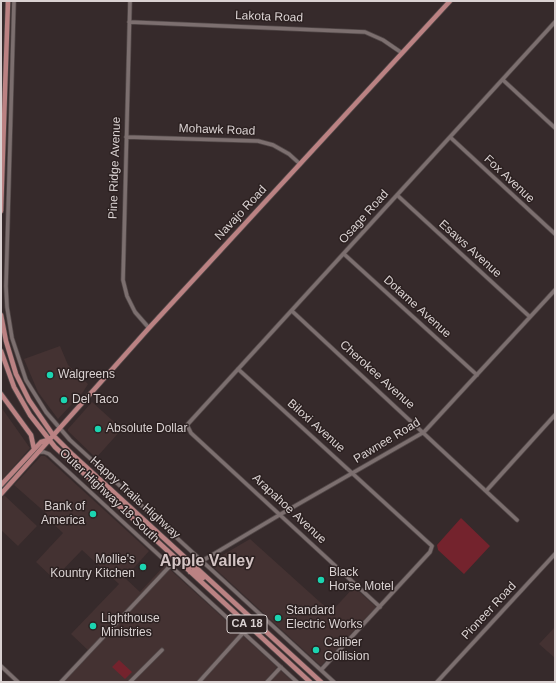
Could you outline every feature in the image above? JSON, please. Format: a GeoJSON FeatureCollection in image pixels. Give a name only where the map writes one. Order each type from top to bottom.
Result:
{"type":"FeatureCollection","features":[{"type":"Feature","properties":{"kind":"main road"},"geometry":{"type":"LineString","coordinates":[[1,211],[8,1]]}},
{"type":"Feature","properties":{"kind":"main road","name":"Navajo Road"},"geometry":{"type":"LineString","coordinates":[[1,494],[149,328],[450,1]]}},
{"type":"Feature","properties":{"kind":"main road","name":"Happy Trails Highway"},"geometry":{"type":"LineString","coordinates":[[1,315],[6,341],[16,374],[29,400],[53,435],[321,682]]}},
{"type":"Feature","properties":{"kind":"main road","name":"Happy Trails Highway"},"geometry":{"type":"LineString","coordinates":[[1,351],[14,388],[30,415],[48,440],[310,682]]}},
{"type":"Feature","properties":{"kind":"main road"},"geometry":{"type":"LineString","coordinates":[[1,394],[31,435],[41,442]]}},
{"type":"Feature","properties":{"kind":"main road"},"geometry":{"type":"LineString","coordinates":[[31,435],[34,449]]}},
{"type":"Feature","properties":{"kind":"main road","name":"Navajo Road"},"geometry":{"type":"LineString","coordinates":[[1,485],[41,442],[48,440]]}},
{"type":"Feature","properties":{"kind":"main road"},"geometry":{"type":"LineString","coordinates":[[158,543],[166,546],[189,567],[195,566]]}},
{"type":"Feature","properties":{"kind":"main road"},"geometry":{"type":"LineString","coordinates":[[190,572],[196,571],[218,592],[224,593]]}},
{"type":"Feature","properties":{"kind":"street"},"geometry":{"type":"LineString","coordinates":[[14,1],[8,199],[7,307],[12,338],[26,380],[38,401],[59,428],[84,453],[334,682]]}},
{"type":"Feature","properties":{"kind":"street","name":"Pine Ridge Avenue"},"geometry":{"type":"LineString","coordinates":[[130,1],[123,280],[127,296],[136,312],[149,328]]}},
{"type":"Feature","properties":{"kind":"street","name":"Lakota Road"},"geometry":{"type":"LineString","coordinates":[[129,22],[365,32],[383,40],[402,53]]}},
{"type":"Feature","properties":{"kind":"street","name":"Osage Road"},"geometry":{"type":"LineString","coordinates":[[187,425],[555,22]]}},
{"type":"Feature","properties":{"kind":"street"},"geometry":{"type":"LineString","coordinates":[[503,80],[555,128]]}},
{"type":"Feature","properties":{"kind":"street","name":"Mohawk Road"},"geometry":{"type":"LineString","coordinates":[[126,137],[258,141],[273,145],[289,154],[300,164]]}},
{"type":"Feature","properties":{"kind":"street","name":"Fox Avenue"},"geometry":{"type":"LineString","coordinates":[[450,137],[555,234]]}},
{"type":"Feature","properties":{"kind":"street","name":"Esaws Avenue"},"geometry":{"type":"LineString","coordinates":[[397,195],[530,317]]}},
{"type":"Feature","properties":{"kind":"street","name":"Dotame Avenue"},"geometry":{"type":"LineString","coordinates":[[344,254],[477,375]]}},
{"type":"Feature","properties":{"kind":"street","name":"Pawnee Road"},"geometry":{"type":"LineString","coordinates":[[195,566],[280,514],[353,474],[424,432],[555,290]]}},
{"type":"Feature","properties":{"kind":"street","name":"Cherokee Avenue"},"geometry":{"type":"LineString","coordinates":[[292,311],[487,490],[517,520]]}},
{"type":"Feature","properties":{"kind":"street","name":"Biloxi Avenue"},"geometry":{"type":"LineString","coordinates":[[238,369],[431,545],[432,548],[380,606]]}},
{"type":"Feature","properties":{"kind":"street"},"geometry":{"type":"LineString","coordinates":[[487,490],[555,416]]}},
{"type":"Feature","properties":{"kind":"street","name":"Arapahoe Avenue"},"geometry":{"type":"LineString","coordinates":[[187,425],[191,433],[380,606]]}},
{"type":"Feature","properties":{"kind":"street"},"geometry":{"type":"LineString","coordinates":[[45,446],[49,454]]}},
{"type":"Feature","properties":{"kind":"street"},"geometry":{"type":"LineString","coordinates":[[39,452],[49,454]]}},
{"type":"Feature","properties":{"kind":"street","name":"Outer Highway 18 South"},"geometry":{"type":"LineString","coordinates":[[49,454],[297,682]]}},
{"type":"Feature","properties":{"kind":"street","name":"Pioneer Road"},"geometry":{"type":"LineString","coordinates":[[437,682],[555,554]]}},
{"type":"Feature","properties":{"kind":"street"},"geometry":{"type":"LineString","coordinates":[[61,682],[170,566]]}},
{"type":"Feature","properties":{"kind":"street"},"geometry":{"type":"LineString","coordinates":[[184,578],[190,572]]}},
{"type":"Feature","properties":{"kind":"street"},"geometry":{"type":"LineString","coordinates":[[321,670],[380,606]]}},
{"type":"Feature","properties":{"kind":"street"},"geometry":{"type":"LineString","coordinates":[[199,682],[243,632]]}},
{"type":"Feature","properties":{"kind":"street"},"geometry":{"type":"LineString","coordinates":[[130,682],[162,650]]}},
{"type":"Feature","properties":{"kind":"street"},"geometry":{"type":"LineString","coordinates":[[1,666],[18,682]]}},
{"type":"Feature","properties":{"kind":"street"},"geometry":{"type":"LineString","coordinates":[[267,682],[281,667]]}},
{"type":"Feature","properties":{"kind":"shaded area"},"geometry":{"type":"Polygon","coordinates":[[[60,346],[68,365],[88,384],[83,392],[58,419],[38,392],[24,359],[60,346]]]}},
{"type":"Feature","properties":{"kind":"shaded area"},"geometry":{"type":"Polygon","coordinates":[[[92,402],[122,429],[96,458],[68,431],[68,429],[92,402]]]}},
{"type":"Feature","properties":{"kind":"shaded area"},"geometry":{"type":"Polygon","coordinates":[[[1,407],[30,448],[1,481],[1,407]]]}},
{"type":"Feature","properties":{"kind":"shaded area"},"geometry":{"type":"Polygon","coordinates":[[[41,456],[45,456],[149,551],[125,578],[140,592],[165,565],[277,667],[264,682],[64,682],[91,653],[71,634],[119,584],[82,550],[54,579],[36,562],[63,533],[45,516],[47,514],[14,485],[41,456]]]}},
{"type":"Feature","properties":{"kind":"shaded area"},"geometry":{"type":"Polygon","coordinates":[[[4,495],[37,526],[18,546],[1,530],[1,499],[4,495]]]}},
{"type":"Feature","properties":{"kind":"shaded area"},"geometry":{"type":"Polygon","coordinates":[[[461,518],[490,546],[464,574],[438,550],[437,545],[461,518]]]}},
{"type":"Feature","properties":{"kind":"shaded area"},"geometry":{"type":"Polygon","coordinates":[[[250,539],[331,612],[354,587],[376,607],[321,666],[209,563],[250,539]]]}},
{"type":"Feature","properties":{"kind":"shaded area"},"geometry":{"type":"Polygon","coordinates":[[[555,627],[555,658],[539,644],[555,627]]]}},
{"type":"Feature","properties":{"kind":"shaded area"},"geometry":{"type":"Polygon","coordinates":[[[119,660],[132,672],[125,679],[112,667],[119,660]]]}},
{"type":"Feature","properties":{"kind":"shaded area"},"geometry":{"type":"Polygon","coordinates":[[[280,670],[293,682],[269,682],[280,670]]]}},
{"type":"Feature","properties":{"kind":"place","name":"Walgreens"},"geometry":{"type":"Point","coordinates":[50,375]}},
{"type":"Feature","properties":{"kind":"place","name":"Del Taco"},"geometry":{"type":"Point","coordinates":[64,400]}},
{"type":"Feature","properties":{"kind":"place","name":"Absolute Dollar"},"geometry":{"type":"Point","coordinates":[98,429]}},
{"type":"Feature","properties":{"kind":"place","name":"Bank of America"},"geometry":{"type":"Point","coordinates":[93,514]}},
{"type":"Feature","properties":{"kind":"place","name":"Mollie's Kountry Kitchen"},"geometry":{"type":"Point","coordinates":[143,567]}},
{"type":"Feature","properties":{"kind":"place","name":"Black Horse Motel"},"geometry":{"type":"Point","coordinates":[321,580]}},
{"type":"Feature","properties":{"kind":"place","name":"Standard Electric Works"},"geometry":{"type":"Point","coordinates":[278,618]}},
{"type":"Feature","properties":{"kind":"place","name":"Lighthouse Ministries"},"geometry":{"type":"Point","coordinates":[93,626]}},
{"type":"Feature","properties":{"kind":"place","name":"Caliber Collision"},"geometry":{"type":"Point","coordinates":[316,650]}},
{"type":"Feature","properties":{"kind":"district","name":"Apple Valley"},"geometry":{"type":"Point","coordinates":[207,562]}}]}
